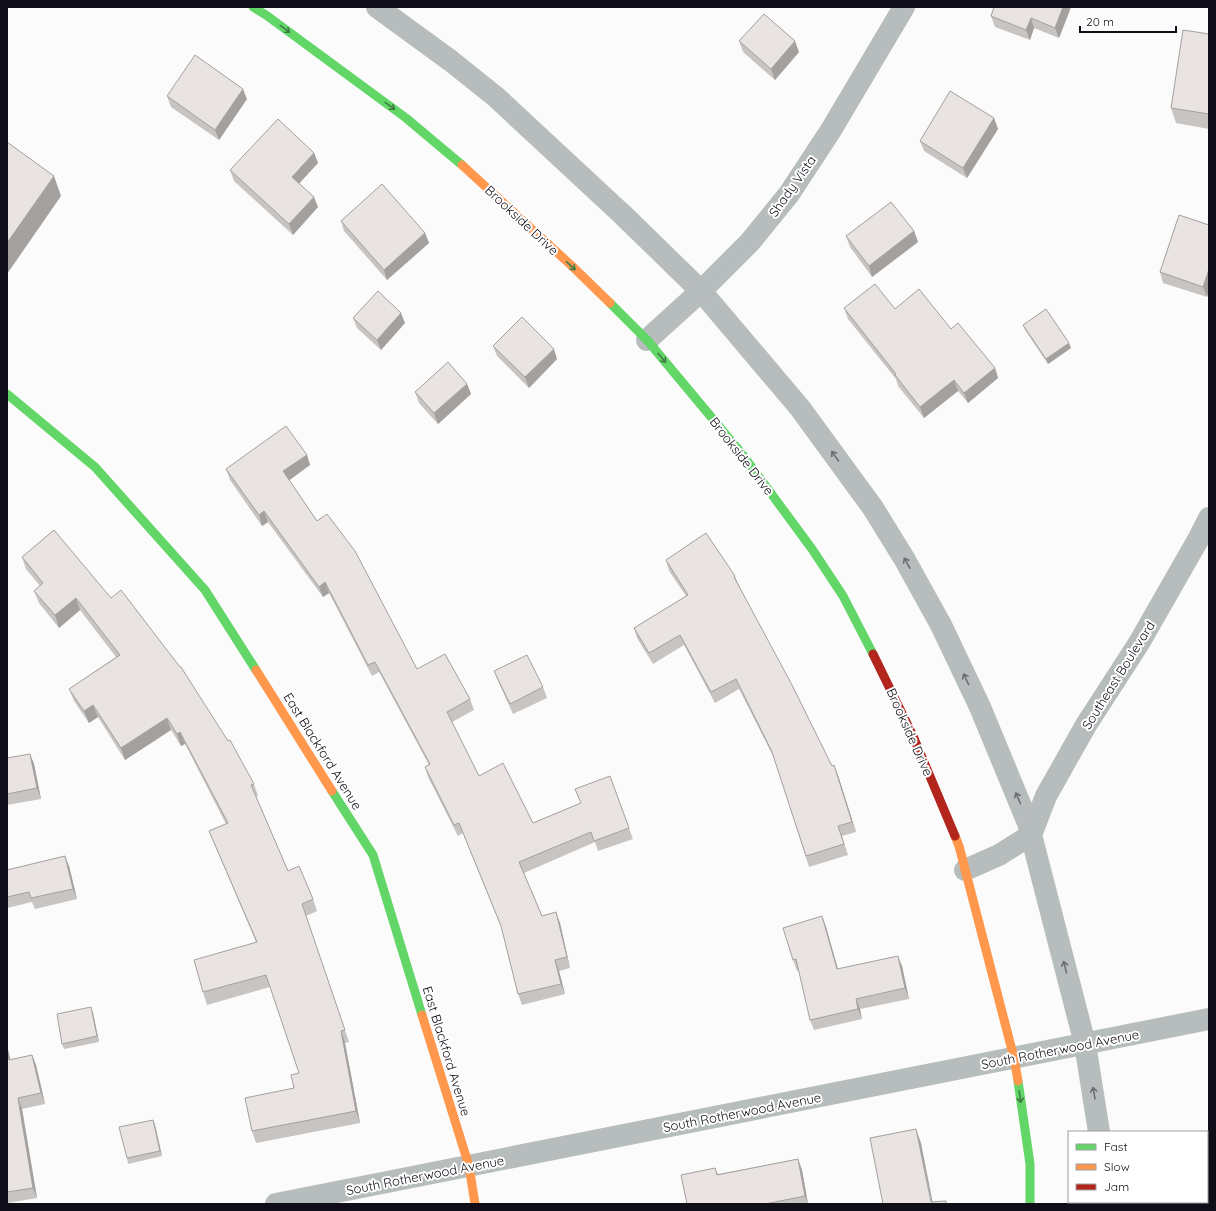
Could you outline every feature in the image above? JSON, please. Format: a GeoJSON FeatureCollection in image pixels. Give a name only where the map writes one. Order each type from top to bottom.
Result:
{"type":"FeatureCollection","features":[{"type":"Feature","properties":{"kind":"street","name":"Brookside Drive"},"geometry":{"type":"LineString","coordinates":[[253,7],[406,118],[449,153],[573,267],[647,340],[742,454],[812,549],[843,596],[875,658],[913,736],[959,846],[1014,1058]]}},
{"type":"Feature","properties":{"kind":"street"},"geometry":{"type":"LineString","coordinates":[[378,7],[451,61],[496,97],[624,215],[701,291],[800,408],[873,508],[906,560],[980,706],[1028,823],[1085,1044],[1099,1131]]}},
{"type":"Feature","properties":{"kind":"street","name":"Shady Vista"},"geometry":{"type":"LineString","coordinates":[[647,340],[701,291],[750,242],[789,194],[830,130],[904,7]]}},
{"type":"Feature","properties":{"kind":"street","name":"East Blackford Avenue"},"geometry":{"type":"LineString","coordinates":[[7,394],[95,467],[206,590],[373,855],[469,1166],[475,1204]]}},
{"type":"Feature","properties":{"kind":"street","name":"Southeast Boulevard"},"geometry":{"type":"LineString","coordinates":[[1031,835],[1046,796],[1086,725],[1138,644],[1209,518]]}},
{"type":"Feature","properties":{"kind":"street"},"geometry":{"type":"LineString","coordinates":[[965,870],[999,855],[1031,835]]}},
{"type":"Feature","properties":{"kind":"street","name":"South Rotherwood Avenue"},"geometry":{"type":"LineString","coordinates":[[276,1204],[1209,1019]]}},
{"type":"Feature","properties":{"kind":"street"},"geometry":{"type":"LineString","coordinates":[[1014,1058],[1030,1164],[1030,1204]]}},
{"type":"Feature","properties":{"kind":"building"},"geometry":{"type":"Polygon","coordinates":[[[994,7],[1063,7],[1055,28],[1031,18],[1026,30],[991,16],[994,7]]]}},
{"type":"Feature","properties":{"kind":"building"},"geometry":{"type":"Polygon","coordinates":[[[764,14],[795,41],[771,69],[739,41],[764,14]]]}},
{"type":"Feature","properties":{"kind":"building"},"geometry":{"type":"Polygon","coordinates":[[[1183,30],[1209,34],[1209,114],[1171,108],[1183,30]]]}},
{"type":"Feature","properties":{"kind":"building"},"geometry":{"type":"Polygon","coordinates":[[[195,55],[243,89],[215,130],[167,96],[195,55]]]}},
{"type":"Feature","properties":{"kind":"building"},"geometry":{"type":"Polygon","coordinates":[[[950,91],[994,118],[963,168],[920,141],[950,91]]]}},
{"type":"Feature","properties":{"kind":"building"},"geometry":{"type":"Polygon","coordinates":[[[278,119],[314,153],[292,177],[314,197],[289,224],[230,170],[278,119]]]}},
{"type":"Feature","properties":{"kind":"building"},"geometry":{"type":"Polygon","coordinates":[[[7,142],[54,176],[7,243],[7,142]]]}},
{"type":"Feature","properties":{"kind":"building"},"geometry":{"type":"Polygon","coordinates":[[[382,184],[425,233],[384,270],[341,221],[382,184]]]}},
{"type":"Feature","properties":{"kind":"building"},"geometry":{"type":"Polygon","coordinates":[[[891,202],[914,231],[869,266],[846,236],[891,202]]]}},
{"type":"Feature","properties":{"kind":"building"},"geometry":{"type":"Polygon","coordinates":[[[1179,215],[1209,225],[1209,269],[1203,287],[1160,272],[1179,215]]]}},
{"type":"Feature","properties":{"kind":"building"},"geometry":{"type":"Polygon","coordinates":[[[875,284],[895,309],[919,289],[951,329],[958,323],[995,368],[964,393],[954,380],[920,407],[844,308],[875,284]]]}},
{"type":"Feature","properties":{"kind":"building"},"geometry":{"type":"Polygon","coordinates":[[[378,291],[401,313],[377,340],[353,318],[378,291]]]}},
{"type":"Feature","properties":{"kind":"building"},"geometry":{"type":"Polygon","coordinates":[[[1046,309],[1069,343],[1046,359],[1023,325],[1046,309]]]}},
{"type":"Feature","properties":{"kind":"building"},"geometry":{"type":"Polygon","coordinates":[[[522,317],[554,349],[525,377],[493,346],[522,317]]]}},
{"type":"Feature","properties":{"kind":"building"},"geometry":{"type":"Polygon","coordinates":[[[448,362],[467,384],[434,413],[415,392],[448,362]]]}},
{"type":"Feature","properties":{"kind":"building"},"geometry":{"type":"Polygon","coordinates":[[[286,426],[307,455],[283,471],[317,521],[327,514],[355,551],[417,669],[445,654],[470,699],[447,712],[479,776],[503,763],[533,823],[581,803],[575,789],[610,776],[629,828],[594,841],[591,832],[519,862],[542,916],[556,912],[567,957],[555,960],[561,984],[518,994],[501,926],[459,823],[454,825],[425,767],[430,764],[375,662],[368,665],[325,582],[319,587],[264,511],[259,515],[226,469],[286,426]]]}},
{"type":"Feature","properties":{"kind":"building"},"geometry":{"type":"Polygon","coordinates":[[[54,530],[111,598],[121,590],[181,667],[228,741],[230,740],[254,784],[251,785],[288,871],[299,866],[313,899],[302,904],[345,1030],[341,1031],[356,1111],[252,1131],[245,1098],[294,1088],[291,1075],[299,1073],[266,975],[203,992],[194,960],[257,942],[209,831],[228,823],[180,732],[177,734],[167,718],[121,748],[93,705],[84,711],[69,689],[120,655],[76,598],[55,615],[34,591],[43,583],[22,557],[54,530]]]}},
{"type":"Feature","properties":{"kind":"building"},"geometry":{"type":"Polygon","coordinates":[[[706,533],[735,576],[734,577],[792,685],[832,766],[834,765],[852,822],[838,826],[844,844],[806,856],[772,752],[736,679],[711,692],[680,635],[649,653],[634,628],[688,595],[666,560],[706,533]]]}},
{"type":"Feature","properties":{"kind":"building"},"geometry":{"type":"Polygon","coordinates":[[[527,655],[543,687],[510,704],[494,671],[527,655]]]}},
{"type":"Feature","properties":{"kind":"building"},"geometry":{"type":"Polygon","coordinates":[[[30,754],[37,788],[7,794],[7,758],[30,754]]]}},
{"type":"Feature","properties":{"kind":"building"},"geometry":{"type":"Polygon","coordinates":[[[65,856],[73,889],[31,898],[29,892],[7,897],[7,870],[65,856]]]}},
{"type":"Feature","properties":{"kind":"building"},"geometry":{"type":"Polygon","coordinates":[[[822,916],[837,969],[898,956],[905,988],[856,999],[858,1009],[810,1020],[796,959],[793,960],[783,928],[822,916]]]}},
{"type":"Feature","properties":{"kind":"building"},"geometry":{"type":"Polygon","coordinates":[[[91,1007],[97,1036],[62,1044],[57,1014],[91,1007]]]}},
{"type":"Feature","properties":{"kind":"building"},"geometry":{"type":"Polygon","coordinates":[[[7,1052],[9,1060],[32,1055],[41,1093],[18,1098],[33,1188],[7,1192],[7,1052]]]}},
{"type":"Feature","properties":{"kind":"building"},"geometry":{"type":"Polygon","coordinates":[[[153,1120],[160,1151],[127,1158],[119,1127],[153,1120]]]}},
{"type":"Feature","properties":{"kind":"building"},"geometry":{"type":"Polygon","coordinates":[[[916,1129],[931,1202],[946,1201],[946,1204],[883,1204],[870,1138],[916,1129]]]}},
{"type":"Feature","properties":{"kind":"building"},"geometry":{"type":"Polygon","coordinates":[[[798,1159],[805,1196],[765,1204],[687,1204],[681,1175],[715,1168],[717,1175],[798,1159]]]}},
{"type":"Feature","properties":{"kind":"traffic: fast"},"geometry":{"type":"LineString","coordinates":[[253,7],[406,118],[462,165]]}},
{"type":"Feature","properties":{"kind":"traffic: fast"},"geometry":{"type":"LineString","coordinates":[[610,303],[647,340],[742,454],[812,549],[843,596],[873,654]]}},
{"type":"Feature","properties":{"kind":"traffic: fast"},"geometry":{"type":"LineString","coordinates":[[7,394],[95,467],[205,590],[256,670]]}},
{"type":"Feature","properties":{"kind":"traffic: fast"},"geometry":{"type":"LineString","coordinates":[[332,791],[373,855],[422,1015]]}},
{"type":"Feature","properties":{"kind":"traffic: fast"},"geometry":{"type":"LineString","coordinates":[[1018,1081],[1030,1164],[1030,1204]]}},
{"type":"Feature","properties":{"kind":"traffic: slow"},"geometry":{"type":"LineString","coordinates":[[462,165],[610,303]]}},
{"type":"Feature","properties":{"kind":"traffic: slow"},"geometry":{"type":"LineString","coordinates":[[256,670],[332,791]]}},
{"type":"Feature","properties":{"kind":"traffic: slow"},"geometry":{"type":"LineString","coordinates":[[955,836],[959,846],[1014,1058],[1018,1081]]}},
{"type":"Feature","properties":{"kind":"traffic: slow"},"geometry":{"type":"LineString","coordinates":[[422,1015],[469,1166],[475,1204]]}},
{"type":"Feature","properties":{"kind":"traffic: jam"},"geometry":{"type":"LineString","coordinates":[[873,654],[913,736],[955,836]]}}]}
